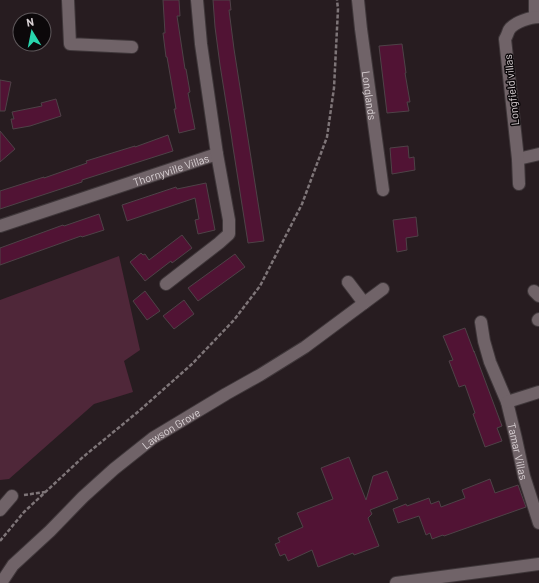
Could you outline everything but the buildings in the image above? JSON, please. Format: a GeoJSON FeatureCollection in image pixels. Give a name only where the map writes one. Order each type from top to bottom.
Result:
{"type":"FeatureCollection","features":[{"type":"Feature","properties":{"kind":"street"},"geometry":{"type":"LineString","coordinates":[[68,0],[70,44],[132,47]]}},
{"type":"Feature","properties":{"kind":"street","name":"Thornyville Villas"},"geometry":{"type":"LineString","coordinates":[[0,226],[217,154],[201,44],[197,0]]}},
{"type":"Feature","properties":{"kind":"street","name":"Longlands"},"geometry":{"type":"LineString","coordinates":[[358,0],[383,190]]}},
{"type":"Feature","properties":{"kind":"street"},"geometry":{"type":"LineString","coordinates":[[535,0],[537,17]]}},
{"type":"Feature","properties":{"kind":"street","name":"Longfield villas"},"geometry":{"type":"LineString","coordinates":[[519,184],[518,159],[506,39],[510,29],[519,22],[537,17]]}},
{"type":"Feature","properties":{"kind":"street"},"geometry":{"type":"LineString","coordinates":[[166,284],[220,243],[229,234],[230,220],[217,154]]}},
{"type":"Feature","properties":{"kind":"street"},"geometry":{"type":"LineString","coordinates":[[518,159],[539,154]]}},
{"type":"Feature","properties":{"kind":"street"},"geometry":{"type":"LineString","coordinates":[[348,282],[364,303]]}},
{"type":"Feature","properties":{"kind":"street","name":"Lawson Grove"},"geometry":{"type":"LineString","coordinates":[[1,583],[13,565],[50,531],[83,497],[114,469],[153,438],[305,347],[383,289]]}},
{"type":"Feature","properties":{"kind":"street","name":"Tamar Villas"},"geometry":{"type":"LineString","coordinates":[[481,322],[484,341],[490,362],[507,402],[524,476],[539,523]]}},
{"type":"Feature","properties":{"kind":"street"},"geometry":{"type":"LineString","coordinates":[[507,402],[539,392]]}},
{"type":"Feature","properties":{"kind":"street"},"geometry":{"type":"LineString","coordinates":[[0,510],[12,496]]}},
{"type":"Feature","properties":{"kind":"street"},"geometry":{"type":"LineString","coordinates":[[396,583],[539,564]]}},
{"type":"Feature","properties":{"kind":"path"},"geometry":{"type":"LineString","coordinates":[[0,541],[24,512],[84,457],[192,364],[234,320],[260,286],[302,204],[327,136],[334,88],[338,9],[337,0]]}},
{"type":"Feature","properties":{"kind":"path"},"geometry":{"type":"LineString","coordinates":[[12,496],[46,492]]}},
{"type":"Feature","properties":{"kind":"shaded area"},"geometry":{"type":"Polygon","coordinates":[[[119,256],[140,350],[124,361],[133,392],[94,404],[9,479],[0,480],[0,300],[119,256]]]}}]}
